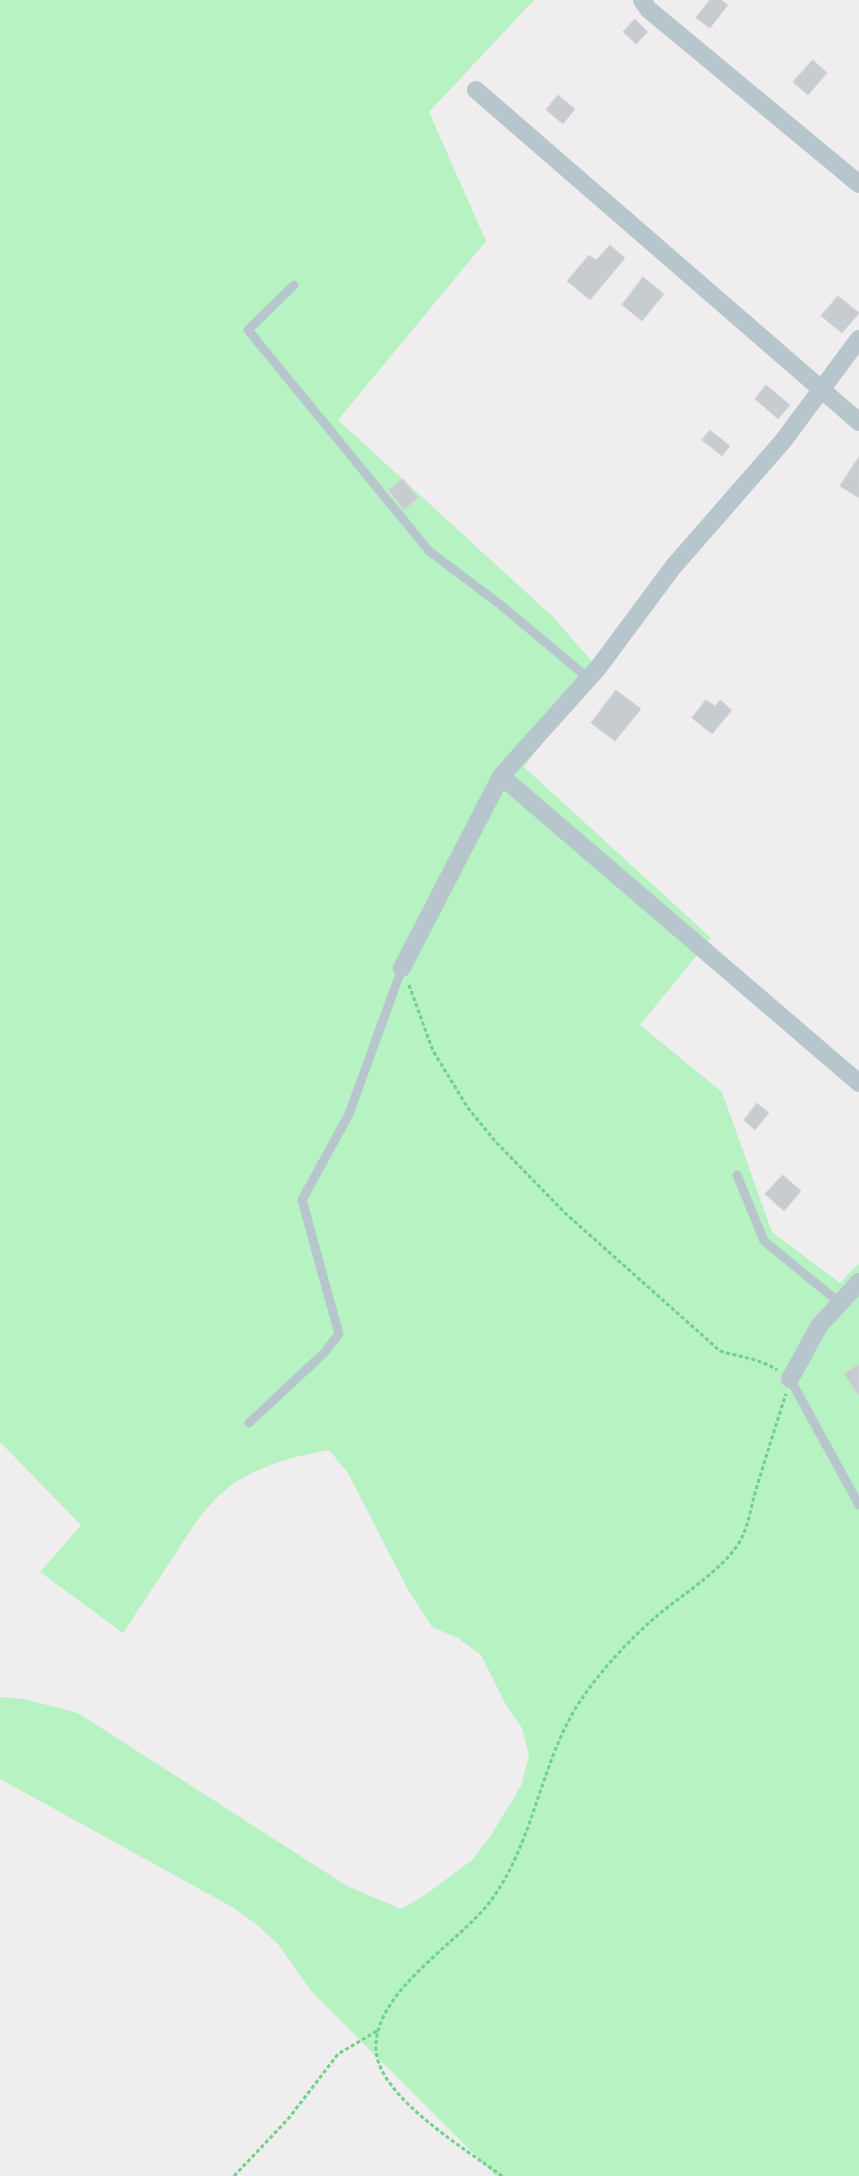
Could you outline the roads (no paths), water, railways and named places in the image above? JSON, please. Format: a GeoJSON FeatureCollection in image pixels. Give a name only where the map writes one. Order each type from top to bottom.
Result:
{"type":"FeatureCollection","features":[{"type":"Feature","properties":{"kind":"street"},"geometry":{"type":"LineString","coordinates":[[642,0],[648,9],[859,184]]}},
{"type":"Feature","properties":{"kind":"street"},"geometry":{"type":"LineString","coordinates":[[476,90],[859,422]]}},
{"type":"Feature","properties":{"kind":"street"},"geometry":{"type":"LineString","coordinates":[[402,968],[501,776],[588,678],[673,567],[783,441],[859,339]]}},
{"type":"Feature","properties":{"kind":"street"},"geometry":{"type":"LineString","coordinates":[[501,776],[859,1083]]}},
{"type":"Feature","properties":{"kind":"street"},"geometry":{"type":"LineString","coordinates":[[790,1379],[819,1326],[859,1282]]}},
{"type":"Feature","properties":{"kind":"lane"},"geometry":{"type":"LineString","coordinates":[[294,285],[248,330],[429,552],[502,606],[588,678]]}},
{"type":"Feature","properties":{"kind":"lane"},"geometry":{"type":"LineString","coordinates":[[249,1423],[324,1353],[339,1334],[302,1200],[349,1114],[402,968]]}},
{"type":"Feature","properties":{"kind":"lane"},"geometry":{"type":"LineString","coordinates":[[737,1175],[764,1241],[840,1303]]}},
{"type":"Feature","properties":{"kind":"lane"},"geometry":{"type":"LineString","coordinates":[[790,1379],[859,1505]]}}]}
